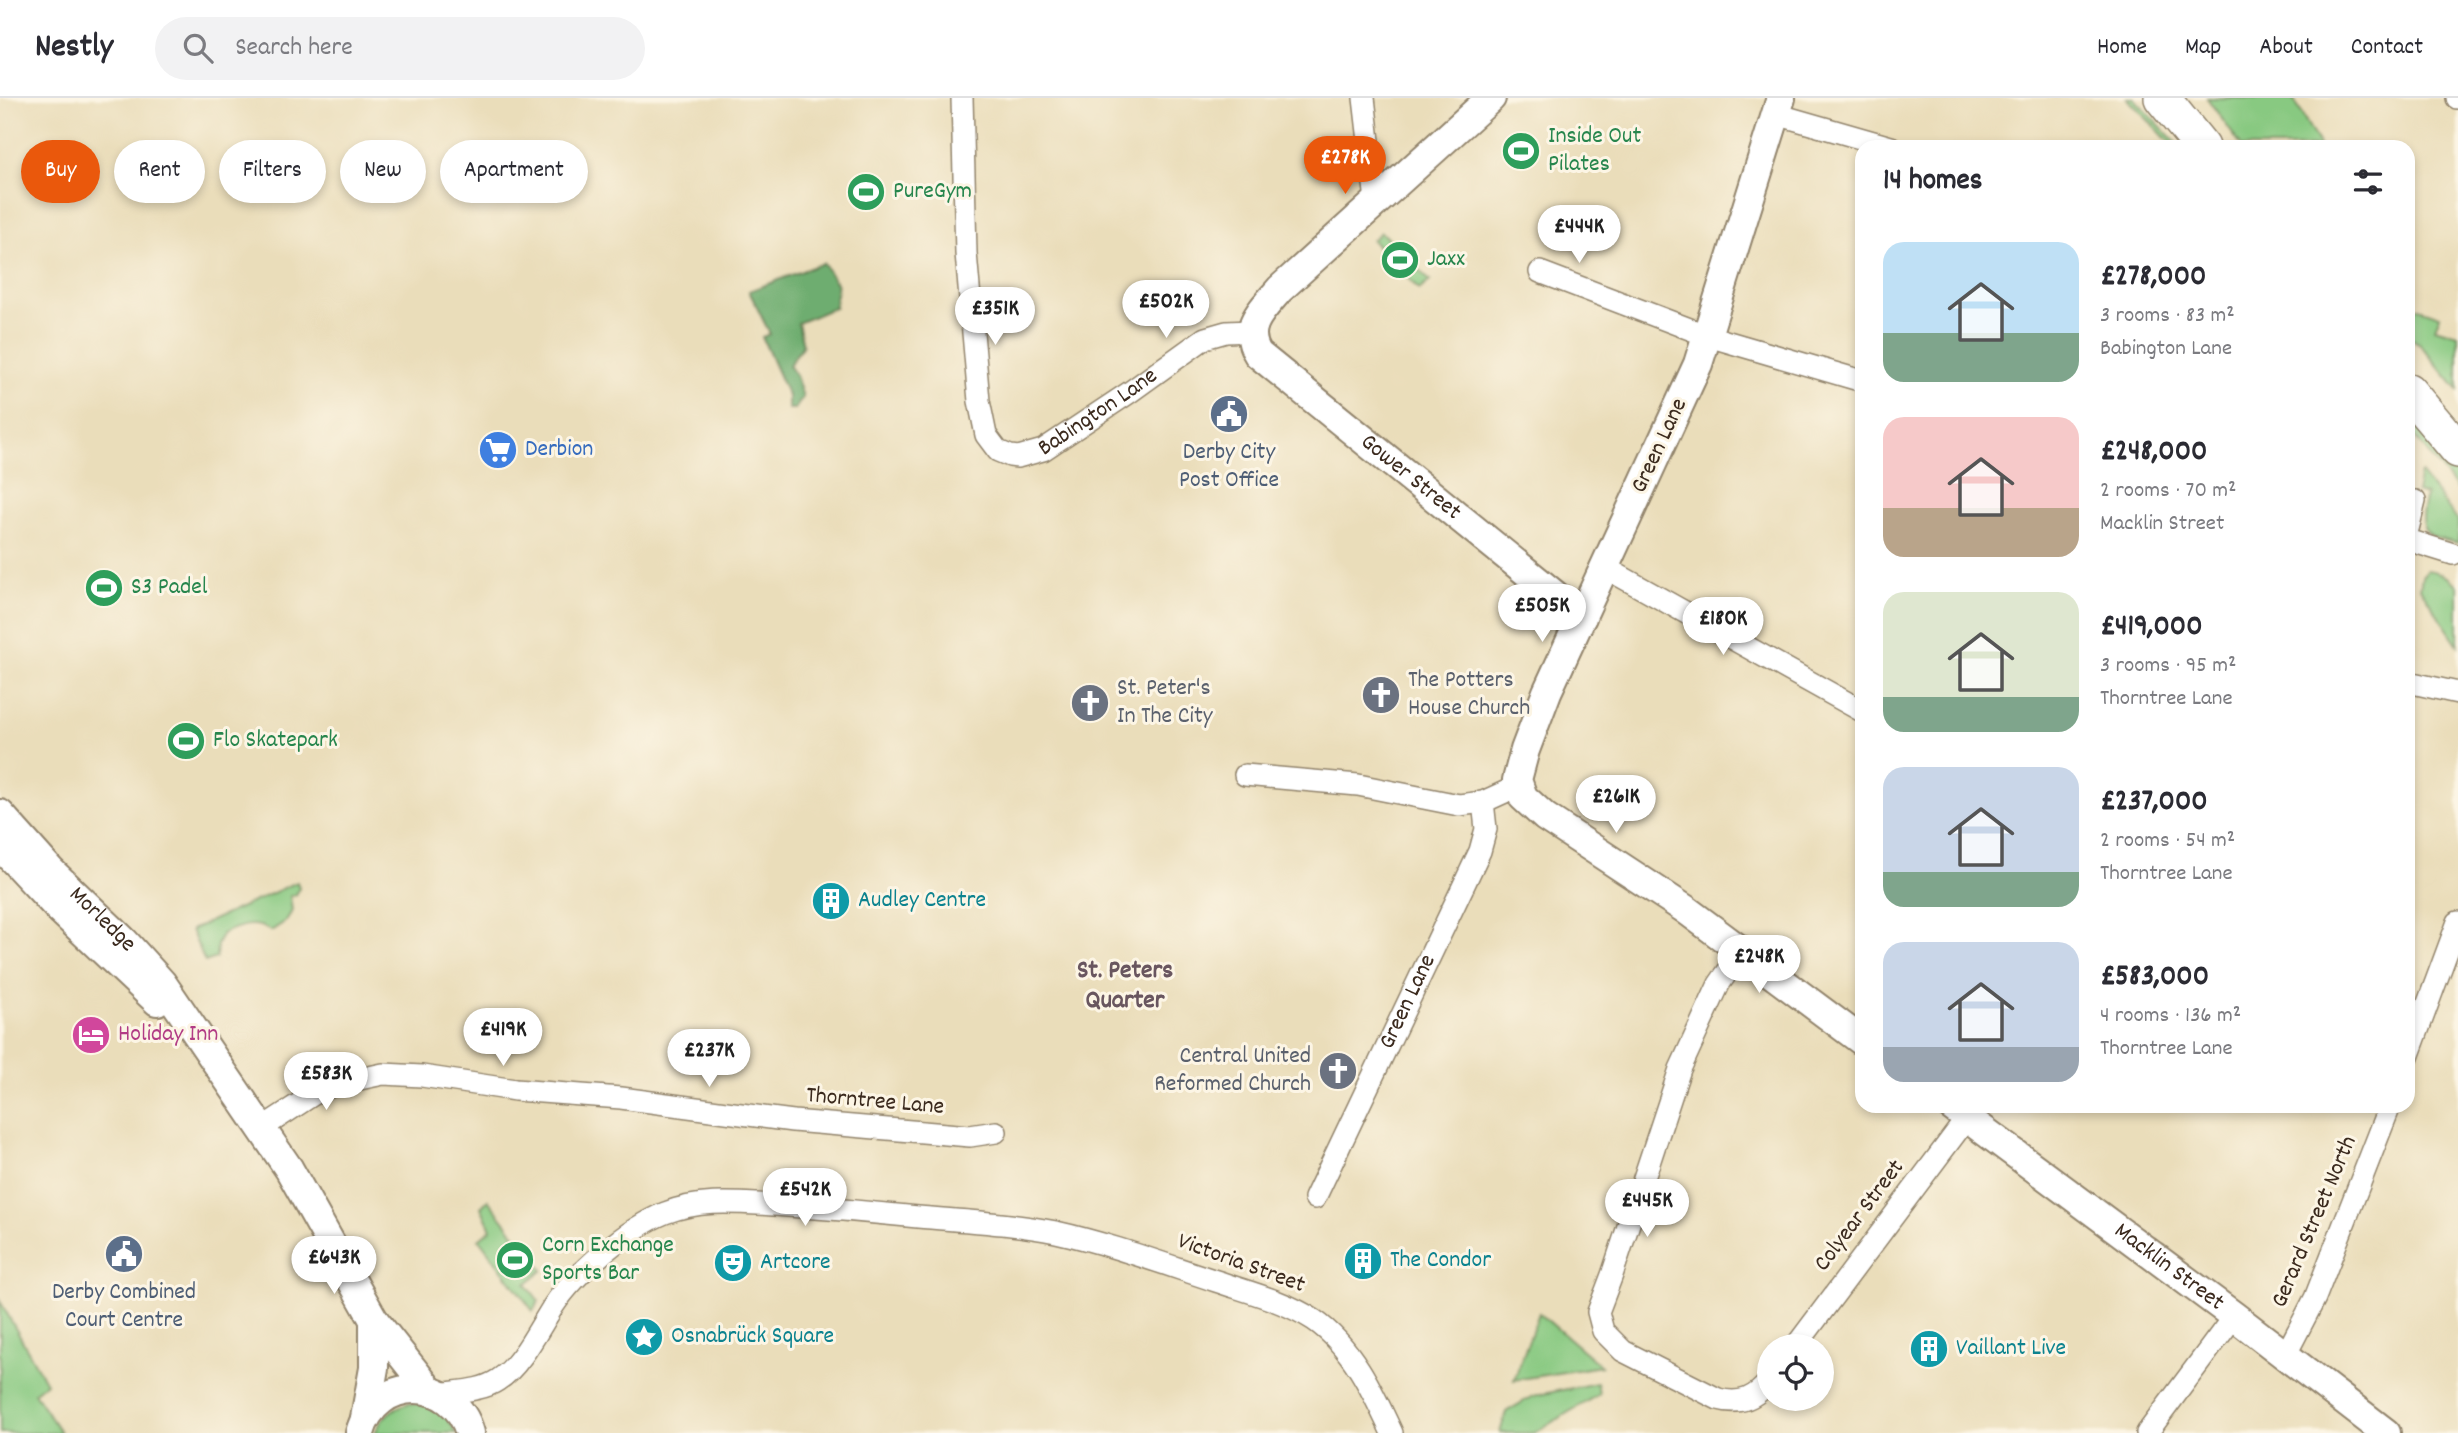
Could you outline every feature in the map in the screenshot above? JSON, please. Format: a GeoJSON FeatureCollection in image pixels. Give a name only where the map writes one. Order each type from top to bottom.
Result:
{"type":"FeatureCollection","features":[{"type":"Feature","properties":{"kind":"main road"},"geometry":{"type":"LineString","coordinates":[[2162,98],[2196,140]]}},
{"type":"Feature","properties":{"kind":"main road"},"geometry":{"type":"LineString","coordinates":[[2415,399],[2458,450]]}},
{"type":"Feature","properties":{"kind":"street","name":"Babington Lane"},"geometry":{"type":"LineString","coordinates":[[962,98],[966,253],[979,401],[984,427],[991,443],[1002,453],[1018,457],[1030,455],[1052,445],[1205,338],[1226,332],[1251,331]]}},
{"type":"Feature","properties":{"kind":"street"},"geometry":{"type":"LineString","coordinates":[[1364,98],[1376,201]]}},
{"type":"Feature","properties":{"kind":"street"},"geometry":{"type":"LineString","coordinates":[[1251,331],[1260,312],[1280,289],[1492,98]]}},
{"type":"Feature","properties":{"kind":"street"},"geometry":{"type":"LineString","coordinates":[[1779,106],[1872,140]]}},
{"type":"Feature","properties":{"kind":"street","name":"Green Lane"},"geometry":{"type":"LineString","coordinates":[[1518,786],[1517,775],[1548,692],[1698,364],[1779,106]]}},
{"type":"Feature","properties":{"kind":"street"},"geometry":{"type":"LineString","coordinates":[[1540,272],[1708,336],[1855,379]]}},
{"type":"Feature","properties":{"kind":"street","name":"Gower Street"},"geometry":{"type":"LineString","coordinates":[[1251,331],[1252,345],[1258,354],[1582,617]]}},
{"type":"Feature","properties":{"kind":"street"},"geometry":{"type":"LineString","coordinates":[[2415,542],[2453,554]]}},
{"type":"Feature","properties":{"kind":"street"},"geometry":{"type":"LineString","coordinates":[[1604,567],[1855,707]]}},
{"type":"Feature","properties":{"kind":"street"},"geometry":{"type":"LineString","coordinates":[[2415,684],[2458,693]]}},
{"type":"Feature","properties":{"kind":"street"},"geometry":{"type":"LineString","coordinates":[[1245,775],[1358,785],[1459,805],[1483,803],[1518,786],[1528,803],[1545,817],[1685,909],[1855,1036]]}},
{"type":"Feature","properties":{"kind":"street","name":"Green Lane"},"geometry":{"type":"LineString","coordinates":[[1314,1198],[1480,851],[1486,829],[1483,803]]}},
{"type":"Feature","properties":{"kind":"street","name":"Morledge"},"geometry":{"type":"LineString","coordinates":[[0,814],[50,870],[162,983],[262,1128],[315,1211],[374,1320],[435,1392],[459,1410],[470,1433]]}},
{"type":"Feature","properties":{"kind":"street","name":"Morledge"},"geometry":{"type":"LineString","coordinates":[[0,846],[81,930],[151,997],[194,1032]]}},
{"type":"Feature","properties":{"kind":"street"},"geometry":{"type":"LineString","coordinates":[[2415,1038],[2458,922]]}},
{"type":"Feature","properties":{"kind":"street"},"geometry":{"type":"LineString","coordinates":[[1742,951],[1719,984],[1680,1069],[1598,1312],[1603,1331],[1611,1341],[1623,1351],[1650,1365],[1727,1401],[1742,1401],[1757,1394]]}},
{"type":"Feature","properties":{"kind":"street","name":"Thorntree Lane"},"geometry":{"type":"LineString","coordinates":[[262,1128],[336,1083],[383,1074],[422,1076],[515,1090],[621,1098],[793,1121],[970,1136],[996,1132]]}},
{"type":"Feature","properties":{"kind":"street","name":"Colyear Street"},"geometry":{"type":"LineString","coordinates":[[1804,1334],[1958,1113]]}},
{"type":"Feature","properties":{"kind":"street","name":"Macklin Street"},"geometry":{"type":"LineString","coordinates":[[1960,1113],[2234,1316],[2386,1433]]}},
{"type":"Feature","properties":{"kind":"street","name":"Gerard Street North"},"geometry":{"type":"LineString","coordinates":[[2285,1356],[2315,1298],[2387,1113]]}},
{"type":"Feature","properties":{"kind":"street","name":"Victoria Street"},"geometry":{"type":"LineString","coordinates":[[435,1392],[474,1389],[495,1383],[505,1375],[556,1302],[590,1267],[627,1236],[661,1214],[708,1203],[827,1208],[1016,1226],[1058,1233],[1266,1298],[1307,1316],[1335,1337],[1350,1355],[1392,1433]]}},
{"type":"Feature","properties":{"kind":"street"},"geometry":{"type":"LineString","coordinates":[[2147,1433],[2234,1316]]}},
{"type":"Feature","properties":{"kind":"street","name":"Morledge"},"geometry":{"type":"LineString","coordinates":[[362,1427],[374,1368],[374,1320]]}},
{"type":"Feature","properties":{"kind":"street"},"geometry":{"type":"LineString","coordinates":[[362,1427],[377,1404],[392,1394],[405,1390],[435,1392]]}},
{"type":"Feature","properties":{"kind":"green space"},"geometry":{"type":"Polygon","coordinates":[[[2127,98],[2134,98],[2173,140],[2167,140],[2127,98]]]}},
{"type":"Feature","properties":{"kind":"green space"},"geometry":{"type":"Polygon","coordinates":[[[2207,98],[2293,98],[2316,140],[2237,140],[2207,98]]]}},
{"type":"Feature","properties":{"kind":"green space","name":"Jaxx"},"geometry":{"type":"Polygon","coordinates":[[[1381,232],[1430,281],[1419,290],[1372,240],[1381,232]]]}},
{"type":"Feature","properties":{"kind":"green space"},"geometry":{"type":"Polygon","coordinates":[[[823,263],[837,284],[835,307],[798,323],[803,345],[789,365],[803,397],[795,409],[788,409],[788,396],[762,337],[770,334],[749,291],[823,263]]]}},
{"type":"Feature","properties":{"kind":"green space"},"geometry":{"type":"Polygon","coordinates":[[[2415,307],[2440,316],[2435,328],[2458,335],[2458,390],[2415,341],[2415,307]]]}},
{"type":"Feature","properties":{"kind":"green space"},"geometry":{"type":"Polygon","coordinates":[[[2415,422],[2458,473],[2458,491],[2415,437],[2415,422]]]}},
{"type":"Feature","properties":{"kind":"green space"},"geometry":{"type":"Polygon","coordinates":[[[2420,473],[2458,521],[2458,543],[2437,538],[2425,530],[2422,516],[2426,495],[2416,492],[2420,473]]]}},
{"type":"Feature","properties":{"kind":"green space"},"geometry":{"type":"Polygon","coordinates":[[[2427,570],[2444,575],[2458,585],[2458,645],[2420,588],[2422,576],[2427,570]]]}},
{"type":"Feature","properties":{"kind":"green space"},"geometry":{"type":"Polygon","coordinates":[[[297,882],[299,888],[296,895],[290,896],[292,911],[286,921],[271,931],[253,925],[222,934],[217,945],[216,958],[205,962],[191,930],[297,882]]]}},
{"type":"Feature","properties":{"kind":"green space","name":"Corn Exchange Sports Bar"},"geometry":{"type":"Polygon","coordinates":[[[488,1200],[543,1270],[526,1284],[539,1301],[533,1311],[479,1239],[491,1229],[481,1207],[488,1200]]]}},
{"type":"Feature","properties":{"kind":"green space"},"geometry":{"type":"Polygon","coordinates":[[[0,1301],[46,1383],[34,1393],[61,1433],[0,1433],[0,1301]]]}},
{"type":"Feature","properties":{"kind":"green space"},"geometry":{"type":"Polygon","coordinates":[[[1539,1313],[1601,1366],[1514,1380],[1539,1313]]]}},
{"type":"Feature","properties":{"kind":"green space"},"geometry":{"type":"Polygon","coordinates":[[[1597,1383],[1599,1394],[1534,1433],[1500,1433],[1506,1412],[1533,1396],[1597,1383]]]}},
{"type":"Feature","properties":{"kind":"green space"},"geometry":{"type":"Polygon","coordinates":[[[409,1403],[437,1410],[448,1420],[456,1433],[375,1433],[388,1414],[409,1403]]]}},
{"type":"Feature","properties":{"kind":"place","name":"Inside Out Pilates"},"geometry":{"type":"Point","coordinates":[1521,151]}},
{"type":"Feature","properties":{"kind":"place","name":"PureGym"},"geometry":{"type":"Point","coordinates":[866,192]}},
{"type":"Feature","properties":{"kind":"place","name":"Jaxx"},"geometry":{"type":"Point","coordinates":[1400,260]}},
{"type":"Feature","properties":{"kind":"place","name":"Derby City Post Office"},"geometry":{"type":"Point","coordinates":[1229,414]}},
{"type":"Feature","properties":{"kind":"place","name":"Derbion"},"geometry":{"type":"Point","coordinates":[498,450]}},
{"type":"Feature","properties":{"kind":"place","name":"S3 Padel"},"geometry":{"type":"Point","coordinates":[104,588]}},
{"type":"Feature","properties":{"kind":"place","name":"The Potters House Church"},"geometry":{"type":"Point","coordinates":[1381,695]}},
{"type":"Feature","properties":{"kind":"place","name":"St. Peter's In The City"},"geometry":{"type":"Point","coordinates":[1090,703]}},
{"type":"Feature","properties":{"kind":"place","name":"Flo Skatepark"},"geometry":{"type":"Point","coordinates":[186,741]}},
{"type":"Feature","properties":{"kind":"place","name":"Audley Centre"},"geometry":{"type":"Point","coordinates":[831,901]}},
{"type":"Feature","properties":{"kind":"place","name":"Holiday Inn"},"geometry":{"type":"Point","coordinates":[91,1035]}},
{"type":"Feature","properties":{"kind":"place","name":"Central United Reformed Church"},"geometry":{"type":"Point","coordinates":[1338,1071]}},
{"type":"Feature","properties":{"kind":"place","name":"Derby Combined Court Centre"},"geometry":{"type":"Point","coordinates":[124,1254]}},
{"type":"Feature","properties":{"kind":"place","name":"Corn Exchange Sports Bar"},"geometry":{"type":"Point","coordinates":[515,1260]}},
{"type":"Feature","properties":{"kind":"place","name":"The Condor"},"geometry":{"type":"Point","coordinates":[1363,1261]}},
{"type":"Feature","properties":{"kind":"place","name":"Artcore"},"geometry":{"type":"Point","coordinates":[733,1263]}},
{"type":"Feature","properties":{"kind":"place","name":"Osnabrück Square"},"geometry":{"type":"Point","coordinates":[644,1337]}},
{"type":"Feature","properties":{"kind":"place","name":"Vaillant Live"},"geometry":{"type":"Point","coordinates":[1929,1349]}},
{"type":"Feature","properties":{"kind":"district","name":"St. Peters Quarter"},"geometry":{"type":"Point","coordinates":[1125,986]}}]}
